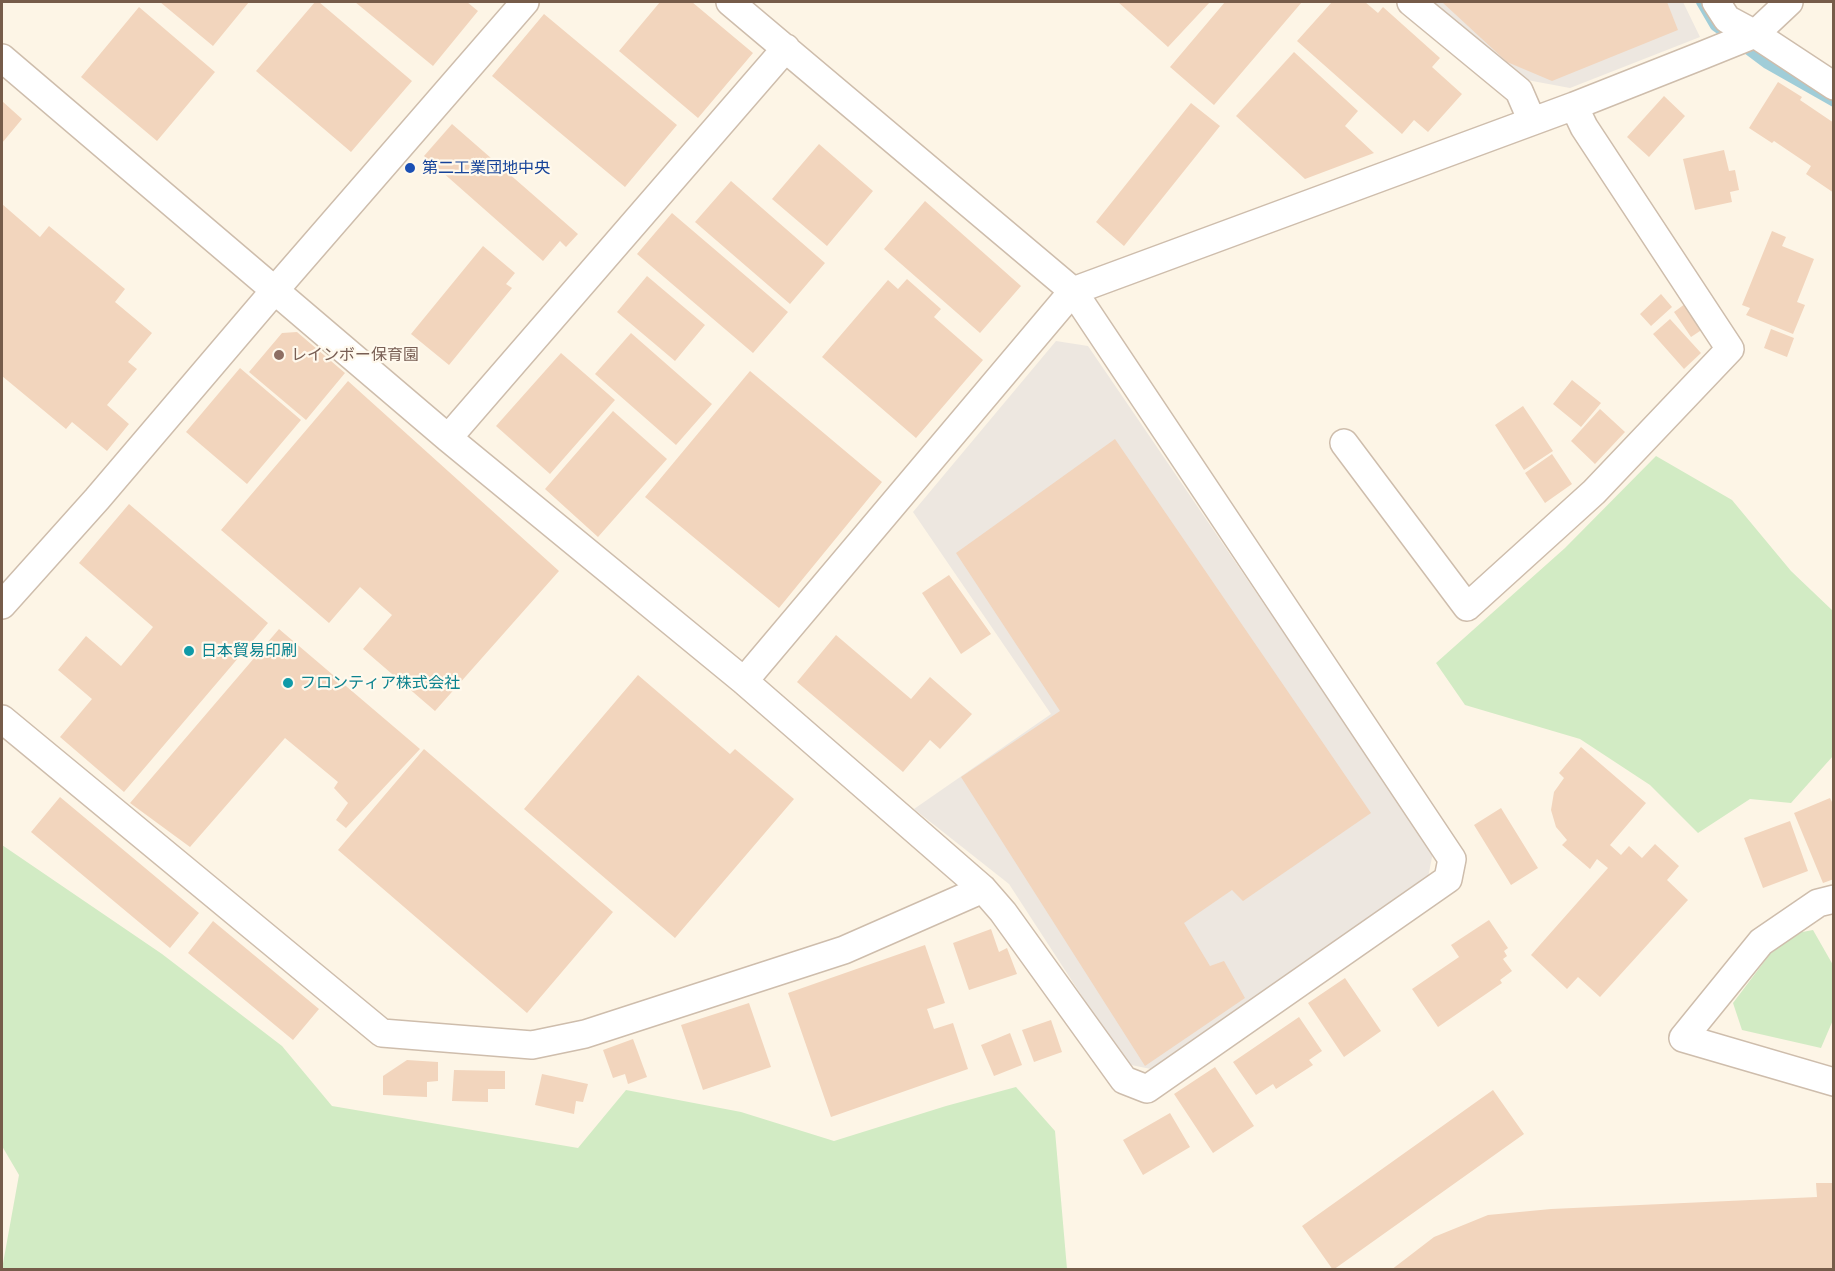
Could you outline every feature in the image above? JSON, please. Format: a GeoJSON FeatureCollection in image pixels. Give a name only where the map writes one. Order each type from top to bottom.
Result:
{"type":"FeatureCollection","features":[{"type":"Feature","properties":{"kind":"street"},"geometry":{"type":"LineString","coordinates":[[2,605],[97,499],[525,2]]}},
{"type":"Feature","properties":{"kind":"street"},"geometry":{"type":"LineString","coordinates":[[2,58],[448,438],[744,681],[982,889],[1014,927],[1124,1080],[1148,1089],[1448,879],[1452,859],[1073,291],[730,2]]}},
{"type":"Feature","properties":{"kind":"street"},"geometry":{"type":"LineString","coordinates":[[1411,2],[1518,91],[1532,121]]}},
{"type":"Feature","properties":{"kind":"street"},"geometry":{"type":"LineString","coordinates":[[1716,2],[1726,19],[1755,34],[1833,86]]}},
{"type":"Feature","properties":{"kind":"street"},"geometry":{"type":"LineString","coordinates":[[744,681],[1073,291],[1574,106],[1755,34],[1789,2]]}},
{"type":"Feature","properties":{"kind":"street"},"geometry":{"type":"LineString","coordinates":[[448,438],[786,48]]}},
{"type":"Feature","properties":{"kind":"street"},"geometry":{"type":"LineString","coordinates":[[1344,443],[1467,607],[1594,492],[1731,349],[1584,127],[1574,106]]}},
{"type":"Feature","properties":{"kind":"street"},"geometry":{"type":"LineString","coordinates":[[2,718],[382,1033],[532,1045],[585,1034],[844,950],[982,889]]}},
{"type":"Feature","properties":{"kind":"street"},"geometry":{"type":"LineString","coordinates":[[1833,898],[1818,903],[1761,942],[1683,1038],[1833,1082]]}},
{"type":"Feature","properties":{"kind":"shaded area"},"geometry":{"type":"Polygon","coordinates":[[[1434,2],[1683,2],[1700,37],[1570,88],[1527,80],[1434,2]]]}},
{"type":"Feature","properties":{"kind":"shaded area"},"geometry":{"type":"Polygon","coordinates":[[[1056,341],[1088,346],[1433,852],[1427,883],[1156,1070],[1126,1064],[1009,884],[914,809],[1051,714],[913,512],[1056,341]]]}},
{"type":"Feature","properties":{"kind":"green space"},"geometry":{"type":"Polygon","coordinates":[[[1656,456],[1732,500],[1791,571],[1833,611],[1833,756],[1791,803],[1750,799],[1698,833],[1650,785],[1580,739],[1465,705],[1436,663],[1565,548],[1656,456]]]}},
{"type":"Feature","properties":{"kind":"green space"},"geometry":{"type":"Polygon","coordinates":[[[2,845],[162,954],[282,1046],[332,1106],[578,1148],[626,1090],[741,1112],[834,1141],[1016,1087],[1055,1131],[1067,1269],[2,1269],[19,1175],[2,1146],[2,845]]]}},
{"type":"Feature","properties":{"kind":"green space"},"geometry":{"type":"Polygon","coordinates":[[[1813,930],[1833,965],[1833,1020],[1821,1048],[1742,1030],[1733,1003],[1770,954],[1797,933],[1813,930]]]}},
{"type":"Feature","properties":{"kind":"building"},"geometry":{"type":"Polygon","coordinates":[[[160,2],[249,2],[213,46],[160,2]]]}},
{"type":"Feature","properties":{"kind":"building"},"geometry":{"type":"Polygon","coordinates":[[[315,2],[319,2],[412,81],[351,152],[256,71],[315,2]]]}},
{"type":"Feature","properties":{"kind":"building"},"geometry":{"type":"Polygon","coordinates":[[[355,2],[467,2],[478,11],[433,66],[355,2]]]}},
{"type":"Feature","properties":{"kind":"building"},"geometry":{"type":"Polygon","coordinates":[[[660,2],[692,2],[753,53],[698,118],[619,51],[660,2]]]}},
{"type":"Feature","properties":{"kind":"building"},"geometry":{"type":"Polygon","coordinates":[[[1118,2],[1210,2],[1168,47],[1118,2]]]}},
{"type":"Feature","properties":{"kind":"building"},"geometry":{"type":"Polygon","coordinates":[[[1225,2],[1302,2],[1214,105],[1170,67],[1225,2]]]}},
{"type":"Feature","properties":{"kind":"building"},"geometry":{"type":"Polygon","coordinates":[[[1332,2],[1365,2],[1378,13],[1383,7],[1440,58],[1432,67],[1462,94],[1428,132],[1414,120],[1402,134],[1297,41],[1332,2]]]}},
{"type":"Feature","properties":{"kind":"building"},"geometry":{"type":"Polygon","coordinates":[[[1442,2],[1667,2],[1678,30],[1552,81],[1507,62],[1442,2]]]}},
{"type":"Feature","properties":{"kind":"building"},"geometry":{"type":"Polygon","coordinates":[[[139,7],[215,72],[157,141],[81,77],[139,7]]]}},
{"type":"Feature","properties":{"kind":"building"},"geometry":{"type":"Polygon","coordinates":[[[544,14],[677,125],[625,187],[492,76],[544,14]]]}},
{"type":"Feature","properties":{"kind":"building"},"geometry":{"type":"Polygon","coordinates":[[[1294,52],[1358,111],[1345,126],[1374,153],[1305,179],[1236,116],[1294,52]]]}},
{"type":"Feature","properties":{"kind":"building"},"geometry":{"type":"Polygon","coordinates":[[[1778,82],[1802,97],[1800,100],[1834,123],[1834,193],[1806,174],[1811,166],[1774,141],[1772,143],[1749,128],[1778,82]]]}},
{"type":"Feature","properties":{"kind":"building"},"geometry":{"type":"Polygon","coordinates":[[[1664,96],[1685,116],[1649,157],[1627,137],[1664,96]]]}},
{"type":"Feature","properties":{"kind":"building"},"geometry":{"type":"Polygon","coordinates":[[[2,101],[22,119],[2,143],[2,101]]]}},
{"type":"Feature","properties":{"kind":"building"},"geometry":{"type":"Polygon","coordinates":[[[1191,103],[1220,126],[1124,246],[1096,222],[1191,103]]]}},
{"type":"Feature","properties":{"kind":"building"},"geometry":{"type":"Polygon","coordinates":[[[452,124],[578,234],[566,247],[560,241],[543,261],[424,156],[452,124]]]}},
{"type":"Feature","properties":{"kind":"building"},"geometry":{"type":"Polygon","coordinates":[[[819,144],[873,191],[827,246],[772,199],[819,144]]]}},
{"type":"Feature","properties":{"kind":"building"},"geometry":{"type":"Polygon","coordinates":[[[1724,150],[1729,171],[1735,170],[1739,190],[1730,192],[1732,202],[1695,210],[1683,159],[1724,150]]]}},
{"type":"Feature","properties":{"kind":"building"},"geometry":{"type":"Polygon","coordinates":[[[731,181],[825,263],[790,304],[695,222],[731,181]]]}},
{"type":"Feature","properties":{"kind":"building"},"geometry":{"type":"Polygon","coordinates":[[[925,201],[1021,286],[980,333],[884,249],[925,201]]]}},
{"type":"Feature","properties":{"kind":"building"},"geometry":{"type":"Polygon","coordinates":[[[2,204],[40,237],[49,226],[125,289],[115,302],[152,333],[128,362],[137,369],[107,405],[129,424],[107,451],[72,422],[66,429],[2,376],[2,204]]]}},
{"type":"Feature","properties":{"kind":"building"},"geometry":{"type":"Polygon","coordinates":[[[672,213],[788,312],[753,353],[637,254],[672,213]]]}},
{"type":"Feature","properties":{"kind":"building"},"geometry":{"type":"Polygon","coordinates":[[[1772,231],[1786,237],[1782,246],[1814,259],[1797,302],[1805,305],[1793,334],[1746,315],[1750,308],[1742,305],[1772,231]]]}},
{"type":"Feature","properties":{"kind":"building"},"geometry":{"type":"Polygon","coordinates":[[[483,246],[515,273],[506,284],[512,288],[449,365],[411,334],[483,246]]]}},
{"type":"Feature","properties":{"kind":"building"},"geometry":{"type":"Polygon","coordinates":[[[647,276],[705,325],[675,361],[617,312],[647,276]]]}},
{"type":"Feature","properties":{"kind":"building"},"geometry":{"type":"Polygon","coordinates":[[[907,279],[941,309],[934,317],[983,360],[916,438],[822,357],[888,280],[898,289],[907,279]]]}},
{"type":"Feature","properties":{"kind":"building"},"geometry":{"type":"Polygon","coordinates":[[[1661,294],[1672,307],[1651,326],[1640,314],[1661,294]]]}},
{"type":"Feature","properties":{"kind":"building"},"geometry":{"type":"Polygon","coordinates":[[[1689,301],[1706,327],[1691,337],[1674,312],[1689,301]]]}},
{"type":"Feature","properties":{"kind":"building"},"geometry":{"type":"Polygon","coordinates":[[[1670,319],[1701,353],[1684,369],[1653,334],[1670,319]]]}},
{"type":"Feature","properties":{"kind":"building"},"geometry":{"type":"Polygon","coordinates":[[[1771,329],[1794,338],[1787,357],[1764,348],[1771,329]]]}},
{"type":"Feature","properties":{"kind":"building"},"geometry":{"type":"Polygon","coordinates":[[[297,332],[345,373],[306,420],[249,372],[282,333],[297,332]]]}},
{"type":"Feature","properties":{"kind":"building"},"geometry":{"type":"Polygon","coordinates":[[[631,333],[712,404],[676,445],[595,374],[631,333]]]}},
{"type":"Feature","properties":{"kind":"building"},"geometry":{"type":"Polygon","coordinates":[[[561,353],[615,400],[550,474],[496,426],[561,353]]]}},
{"type":"Feature","properties":{"kind":"building"},"geometry":{"type":"Polygon","coordinates":[[[240,368],[301,420],[247,484],[186,432],[240,368]]]}},
{"type":"Feature","properties":{"kind":"building"},"geometry":{"type":"Polygon","coordinates":[[[750,371],[882,482],[779,608],[645,497],[750,371]]]}},
{"type":"Feature","properties":{"kind":"building"},"geometry":{"type":"Polygon","coordinates":[[[1572,380],[1601,403],[1581,427],[1553,404],[1572,380]]]}},
{"type":"Feature","properties":{"kind":"building"},"geometry":{"type":"Polygon","coordinates":[[[348,381],[559,571],[435,711],[363,649],[392,615],[360,587],[329,623],[221,530],[348,381]]]}},
{"type":"Feature","properties":{"kind":"building"},"geometry":{"type":"Polygon","coordinates":[[[1523,406],[1553,451],[1524,470],[1495,425],[1523,406]]]}},
{"type":"Feature","properties":{"kind":"building"},"geometry":{"type":"Polygon","coordinates":[[[1600,409],[1625,432],[1595,464],[1571,441],[1600,409]]]}},
{"type":"Feature","properties":{"kind":"building"},"geometry":{"type":"Polygon","coordinates":[[[613,411],[667,459],[598,537],[545,489],[613,411]]]}},
{"type":"Feature","properties":{"kind":"building"},"geometry":{"type":"Polygon","coordinates":[[[1115,439],[1371,813],[1243,901],[1232,890],[1184,923],[1210,966],[1224,961],[1245,998],[1145,1066],[961,777],[1060,711],[956,553],[1115,439]]]}},
{"type":"Feature","properties":{"kind":"building"},"geometry":{"type":"Polygon","coordinates":[[[1552,454],[1572,484],[1545,503],[1525,473],[1552,454]]]}},
{"type":"Feature","properties":{"kind":"building","name":"日本貿易印刷"},"geometry":{"type":"Polygon","coordinates":[[[129,504],[268,623],[124,792],[60,737],[92,699],[58,670],[86,636],[121,666],[153,627],[79,563],[129,504]]]}},
{"type":"Feature","properties":{"kind":"building"},"geometry":{"type":"Polygon","coordinates":[[[949,575],[991,634],[961,654],[922,593],[949,575]]]}},
{"type":"Feature","properties":{"kind":"building","name":"フロンティア株式会社"},"geometry":{"type":"Polygon","coordinates":[[[279,629],[420,749],[346,828],[336,820],[348,803],[334,788],[338,782],[285,738],[190,847],[130,803],[279,629]]]}},
{"type":"Feature","properties":{"kind":"building"},"geometry":{"type":"Polygon","coordinates":[[[836,635],[911,699],[930,677],[972,714],[940,749],[930,740],[903,772],[797,682],[836,635]]]}},
{"type":"Feature","properties":{"kind":"building"},"geometry":{"type":"Polygon","coordinates":[[[638,675],[730,754],[735,749],[794,799],[675,938],[524,809],[638,675]]]}},
{"type":"Feature","properties":{"kind":"building"},"geometry":{"type":"Polygon","coordinates":[[[1581,747],[1646,803],[1610,845],[1621,855],[1629,846],[1642,858],[1655,844],[1679,866],[1667,880],[1688,900],[1600,997],[1578,977],[1567,989],[1531,955],[1608,868],[1597,859],[1590,869],[1562,845],[1567,840],[1556,827],[1551,810],[1554,792],[1564,778],[1559,773],[1581,747]]]}},
{"type":"Feature","properties":{"kind":"building"},"geometry":{"type":"Polygon","coordinates":[[[424,749],[613,912],[527,1013],[338,850],[424,749]]]}},
{"type":"Feature","properties":{"kind":"building"},"geometry":{"type":"Polygon","coordinates":[[[60,797],[199,913],[170,948],[31,832],[60,797]]]}},
{"type":"Feature","properties":{"kind":"building"},"geometry":{"type":"Polygon","coordinates":[[[1830,798],[1834,806],[1834,879],[1823,883],[1794,813],[1830,798]]]}},
{"type":"Feature","properties":{"kind":"building"},"geometry":{"type":"Polygon","coordinates":[[[1501,808],[1538,868],[1511,885],[1474,825],[1501,808]]]}},
{"type":"Feature","properties":{"kind":"building"},"geometry":{"type":"Polygon","coordinates":[[[1790,821],[1808,871],[1763,888],[1744,838],[1790,821]]]}},
{"type":"Feature","properties":{"kind":"building"},"geometry":{"type":"Polygon","coordinates":[[[1489,920],[1508,948],[1504,951],[1507,956],[1503,959],[1512,971],[1500,980],[1502,983],[1438,1027],[1412,989],[1459,957],[1451,945],[1489,920]]]}},
{"type":"Feature","properties":{"kind":"building"},"geometry":{"type":"Polygon","coordinates":[[[213,921],[319,1009],[293,1040],[188,953],[213,921]]]}},
{"type":"Feature","properties":{"kind":"building"},"geometry":{"type":"Polygon","coordinates":[[[991,929],[999,952],[1007,948],[1017,974],[969,990],[953,943],[991,929]]]}},
{"type":"Feature","properties":{"kind":"building"},"geometry":{"type":"Polygon","coordinates":[[[925,945],[945,1003],[927,1009],[934,1029],[953,1023],[968,1069],[831,1117],[788,993],[925,945]]]}},
{"type":"Feature","properties":{"kind":"building"},"geometry":{"type":"Polygon","coordinates":[[[1345,978],[1381,1031],[1344,1057],[1308,1003],[1345,978]]]}},
{"type":"Feature","properties":{"kind":"building"},"geometry":{"type":"Polygon","coordinates":[[[749,1003],[771,1067],[703,1090],[681,1025],[749,1003]]]}},
{"type":"Feature","properties":{"kind":"building"},"geometry":{"type":"Polygon","coordinates":[[[1299,1017],[1322,1051],[1309,1060],[1313,1065],[1276,1089],[1273,1084],[1256,1095],[1233,1062],[1299,1017]]]}},
{"type":"Feature","properties":{"kind":"building"},"geometry":{"type":"Polygon","coordinates":[[[1051,1020],[1062,1052],[1034,1062],[1022,1030],[1051,1020]]]}},
{"type":"Feature","properties":{"kind":"building"},"geometry":{"type":"Polygon","coordinates":[[[1010,1033],[1022,1065],[994,1076],[981,1045],[1010,1033]]]}},
{"type":"Feature","properties":{"kind":"building"},"geometry":{"type":"Polygon","coordinates":[[[633,1039],[647,1077],[628,1084],[625,1074],[613,1078],[603,1050],[633,1039]]]}},
{"type":"Feature","properties":{"kind":"building"},"geometry":{"type":"Polygon","coordinates":[[[407,1060],[438,1062],[438,1081],[427,1082],[427,1097],[383,1095],[383,1076],[407,1060]]]}},
{"type":"Feature","properties":{"kind":"building"},"geometry":{"type":"Polygon","coordinates":[[[1215,1067],[1254,1126],[1213,1153],[1174,1094],[1215,1067]]]}},
{"type":"Feature","properties":{"kind":"building"},"geometry":{"type":"Polygon","coordinates":[[[454,1070],[505,1071],[505,1089],[488,1089],[488,1102],[452,1101],[454,1070]]]}},
{"type":"Feature","properties":{"kind":"building"},"geometry":{"type":"Polygon","coordinates":[[[542,1074],[588,1084],[583,1102],[576,1101],[574,1114],[535,1105],[542,1074]]]}},
{"type":"Feature","properties":{"kind":"building"},"geometry":{"type":"Polygon","coordinates":[[[1493,1090],[1524,1134],[1333,1270],[1302,1226],[1493,1090]]]}},
{"type":"Feature","properties":{"kind":"building"},"geometry":{"type":"Polygon","coordinates":[[[1170,1113],[1190,1147],[1143,1175],[1123,1140],[1170,1113]]]}},
{"type":"Feature","properties":{"kind":"building"},"geometry":{"type":"Polygon","coordinates":[[[1816,1183],[1834,1183],[1834,1270],[1391,1270],[1434,1237],[1488,1215],[1551,1209],[1817,1197],[1816,1183]]]}},
{"type":"Feature","properties":{"kind":"waterway"},"geometry":{"type":"LineString","coordinates":[[1701,2],[1715,26],[1726,34]]}},
{"type":"Feature","properties":{"kind":"waterway"},"geometry":{"type":"LineString","coordinates":[[1739,43],[1767,64],[1834,102]]}},
{"type":"Feature","properties":{"kind":"place","name":"第二工業団地中央"},"geometry":{"type":"Point","coordinates":[410,168]}},
{"type":"Feature","properties":{"kind":"place","name":"レインボー保育園"},"geometry":{"type":"Point","coordinates":[279,355]}},
{"type":"Feature","properties":{"kind":"place","name":"日本貿易印刷"},"geometry":{"type":"Point","coordinates":[189,651]}},
{"type":"Feature","properties":{"kind":"place","name":"フロンティア株式会社"},"geometry":{"type":"Point","coordinates":[288,683]}}]}
